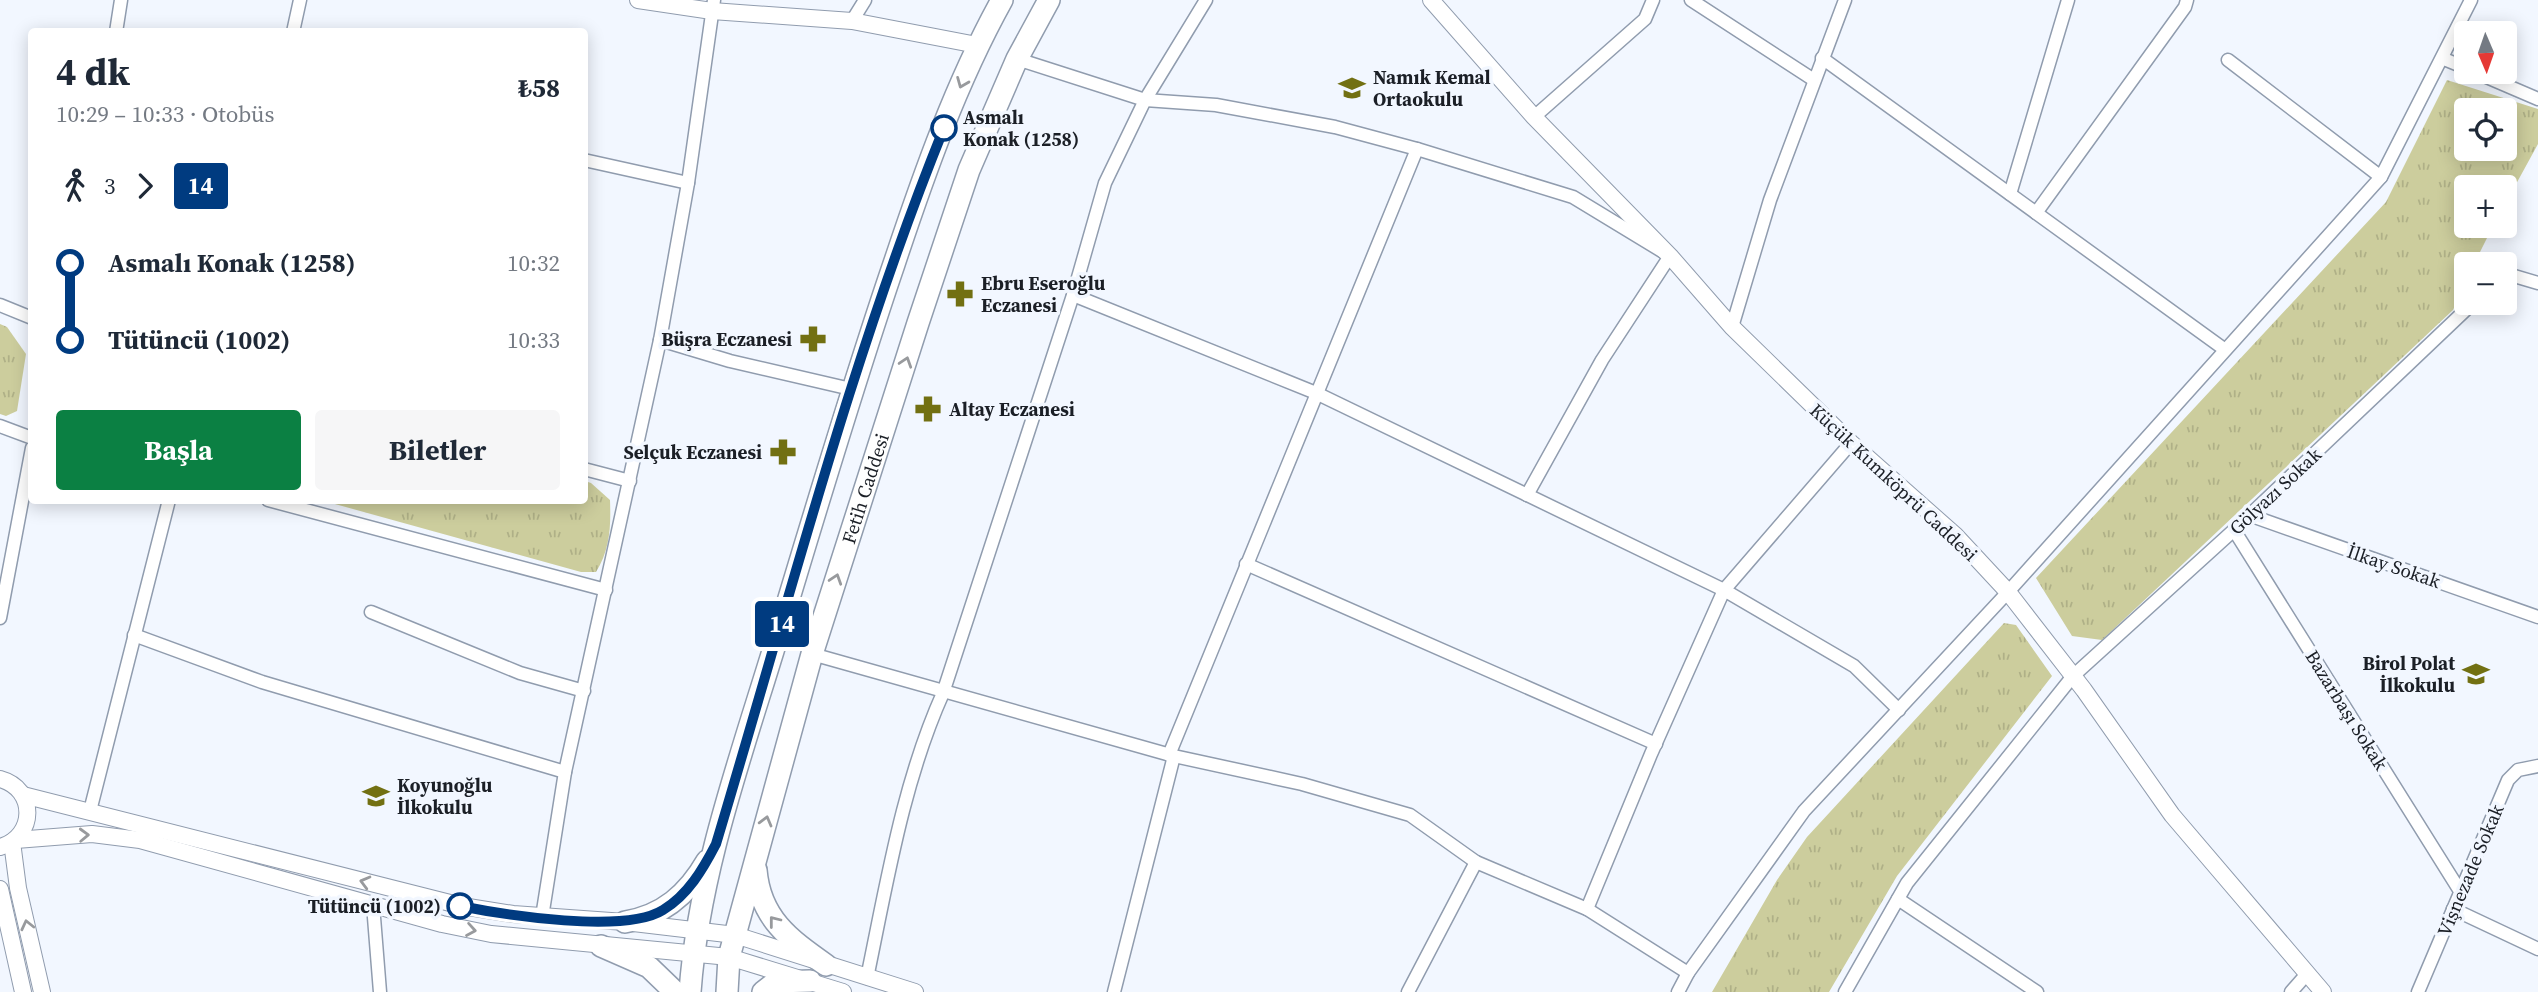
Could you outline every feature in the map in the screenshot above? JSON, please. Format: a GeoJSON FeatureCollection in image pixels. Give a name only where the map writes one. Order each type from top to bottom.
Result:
{"type":"FeatureCollection","features":[{"type":"Feature","properties":{"kind":"main road","name":"Fetih Caddesi"},"geometry":{"type":"LineString","coordinates":[[690,992],[697,930],[716,844],[851,389],[917,196],[977,45],[1002,0]]}},
{"type":"Feature","properties":{"kind":"main road","name":"Fetih Caddesi"},"geometry":{"type":"LineString","coordinates":[[727,992],[729,957],[812,654],[965,183],[1017,59],[1049,0]]}},
{"type":"Feature","properties":{"kind":"main road"},"geometry":{"type":"LineString","coordinates":[[625,922],[645,919],[674,903],[696,879],[716,844]]}},
{"type":"Feature","properties":{"kind":"main road"},"geometry":{"type":"LineString","coordinates":[[759,848],[756,866],[758,889],[766,910],[782,932],[826,965]]}},
{"type":"Feature","properties":{"kind":"main road"},"geometry":{"type":"LineString","coordinates":[[601,946],[649,967],[675,992]]}},
{"type":"Feature","properties":{"kind":"main road"},"geometry":{"type":"LineString","coordinates":[[763,992],[776,982],[810,981]]}},
{"type":"Feature","properties":{"kind":"street"},"geometry":{"type":"LineString","coordinates":[[117,28],[121,0]]}},
{"type":"Feature","properties":{"kind":"street"},"geometry":{"type":"LineString","coordinates":[[294,28],[300,0]]}},
{"type":"Feature","properties":{"kind":"street"},"geometry":{"type":"LineString","coordinates":[[638,0],[713,5],[852,21],[977,45]]}},
{"type":"Feature","properties":{"kind":"street"},"geometry":{"type":"LineString","coordinates":[[852,21],[865,0]]}},
{"type":"Feature","properties":{"kind":"street"},"geometry":{"type":"LineString","coordinates":[[867,978],[895,840],[932,717],[943,693],[1073,295],[1105,183],[1145,100],[1206,0]]}},
{"type":"Feature","properties":{"kind":"street","name":"Küçük Kumköprü Caddesi"},"geometry":{"type":"LineString","coordinates":[[1431,0],[1534,117],[1670,256],[1732,327],[1851,443],[1955,535],[2008,592],[2073,676],[2172,815],[2323,992]]}},
{"type":"Feature","properties":{"kind":"street"},"geometry":{"type":"LineString","coordinates":[[1691,0],[1814,80]]}},
{"type":"Feature","properties":{"kind":"street"},"geometry":{"type":"LineString","coordinates":[[1732,327],[1770,201],[1845,0]]}},
{"type":"Feature","properties":{"kind":"street"},"geometry":{"type":"LineString","coordinates":[[2010,194],[2068,0]]}},
{"type":"Feature","properties":{"kind":"street"},"geometry":{"type":"LineString","coordinates":[[2036,213],[2186,7],[2187,0]]}},
{"type":"Feature","properties":{"kind":"street"},"geometry":{"type":"LineString","coordinates":[[1678,992],[1688,973],[1804,811],[2008,592],[2381,177],[2444,59],[2471,0]]}},
{"type":"Feature","properties":{"kind":"street"},"geometry":{"type":"LineString","coordinates":[[1534,117],[1645,19],[1650,2]]}},
{"type":"Feature","properties":{"kind":"street"},"geometry":{"type":"LineString","coordinates":[[542,917],[565,772],[660,340],[688,183],[713,5]]}},
{"type":"Feature","properties":{"kind":"street"},"geometry":{"type":"LineString","coordinates":[[1822,58],[2224,349]]}},
{"type":"Feature","properties":{"kind":"street"},"geometry":{"type":"LineString","coordinates":[[1017,59],[1145,100],[1230,108],[1335,127],[1417,149],[1573,197],[1670,256],[1602,360],[1527,495]]}},
{"type":"Feature","properties":{"kind":"street"},"geometry":{"type":"LineString","coordinates":[[2444,59],[2454,63]]}},
{"type":"Feature","properties":{"kind":"street"},"geometry":{"type":"LineString","coordinates":[[2228,60],[2381,177]]}},
{"type":"Feature","properties":{"kind":"street"},"geometry":{"type":"LineString","coordinates":[[2502,84],[2538,99]]}},
{"type":"Feature","properties":{"kind":"street"},"geometry":{"type":"LineString","coordinates":[[1114,992],[1172,756],[1246,564],[1417,149]]}},
{"type":"Feature","properties":{"kind":"street"},"geometry":{"type":"LineString","coordinates":[[588,161],[688,183]]}},
{"type":"Feature","properties":{"kind":"street"},"geometry":{"type":"LineString","coordinates":[[2517,277],[2538,283]]}},
{"type":"Feature","properties":{"kind":"street"},"geometry":{"type":"LineString","coordinates":[[1073,295],[1316,393],[1724,590],[1854,666],[1899,710]]}},
{"type":"Feature","properties":{"kind":"street"},"geometry":{"type":"LineString","coordinates":[[0,305],[28,316]]}},
{"type":"Feature","properties":{"kind":"street","name":"Gölyazı Sokak"},"geometry":{"type":"LineString","coordinates":[[1844,992],[1907,883],[2073,676],[2234,530],[2460,315]]}},
{"type":"Feature","properties":{"kind":"street"},"geometry":{"type":"LineString","coordinates":[[660,340],[730,361],[851,389]]}},
{"type":"Feature","properties":{"kind":"street"},"geometry":{"type":"LineString","coordinates":[[0,426],[28,436]]}},
{"type":"Feature","properties":{"kind":"street"},"geometry":{"type":"LineString","coordinates":[[1587,909],[1724,590],[1851,443]]}},
{"type":"Feature","properties":{"kind":"street"},"geometry":{"type":"LineString","coordinates":[[0,618],[28,470]]}},
{"type":"Feature","properties":{"kind":"street"},"geometry":{"type":"LineString","coordinates":[[588,470],[630,481]]}},
{"type":"Feature","properties":{"kind":"street"},"geometry":{"type":"LineString","coordinates":[[90,811],[168,504]]}},
{"type":"Feature","properties":{"kind":"street"},"geometry":{"type":"LineString","coordinates":[[283,504],[607,590]]}},
{"type":"Feature","properties":{"kind":"street","name":"İlkay Sokak"},"geometry":{"type":"LineString","coordinates":[[2249,515],[2538,617]]}},
{"type":"Feature","properties":{"kind":"street","name":"Bazarbaşı Sokak"},"geometry":{"type":"LineString","coordinates":[[2234,530],[2460,891]]}},
{"type":"Feature","properties":{"kind":"street"},"geometry":{"type":"LineString","coordinates":[[1246,564],[1656,744]]}},
{"type":"Feature","properties":{"kind":"street"},"geometry":{"type":"LineString","coordinates":[[371,612],[520,673],[584,691]]}},
{"type":"Feature","properties":{"kind":"street"},"geometry":{"type":"LineString","coordinates":[[134,635],[262,682],[565,772]]}},
{"type":"Feature","properties":{"kind":"street"},"geometry":{"type":"LineString","coordinates":[[812,654],[1172,756],[1302,784],[1410,816],[1476,862],[1587,909],[1688,973]]}},
{"type":"Feature","properties":{"kind":"street","name":"Vişnezade Sokak"},"geometry":{"type":"LineString","coordinates":[[2418,992],[2508,780],[2518,770],[2538,766]]}},
{"type":"Feature","properties":{"kind":"street"},"geometry":{"type":"LineString","coordinates":[[0,779],[16,786],[23,795],[29,814],[27,823],[9,843]]}},
{"type":"Feature","properties":{"kind":"street"},"geometry":{"type":"LineString","coordinates":[[23,795],[453,904],[542,917],[625,922],[735,935],[915,992]]}},
{"type":"Feature","properties":{"kind":"street"},"geometry":{"type":"LineString","coordinates":[[9,843],[92,834],[140,840],[467,930],[601,946],[729,957],[843,992]]}},
{"type":"Feature","properties":{"kind":"street"},"geometry":{"type":"LineString","coordinates":[[9,843],[42,992]]}},
{"type":"Feature","properties":{"kind":"street"},"geometry":{"type":"LineString","coordinates":[[1408,992],[1476,862]]}},
{"type":"Feature","properties":{"kind":"street"},"geometry":{"type":"LineString","coordinates":[[0,890],[23,992]]}},
{"type":"Feature","properties":{"kind":"street"},"geometry":{"type":"LineString","coordinates":[[1898,899],[2037,992]]}},
{"type":"Feature","properties":{"kind":"street"},"geometry":{"type":"LineString","coordinates":[[373,905],[380,992]]}},
{"type":"Feature","properties":{"kind":"street"},"geometry":{"type":"LineString","coordinates":[[2453,909],[2538,948]]}},
{"type":"Feature","properties":{"kind":"street"},"geometry":{"type":"LineString","coordinates":[[2291,992],[2306,975]]}},
{"type":"Feature","properties":{"kind":"green space"},"geometry":{"type":"Polygon","coordinates":[[[2447,80],[2503,98],[2454,98],[2454,161],[2517,161],[2517,102],[2538,109],[2538,144],[2517,182],[2517,175],[2454,175],[2454,238],[2487,238],[2480,252],[2454,252],[2453,310],[2102,640],[2072,636],[2036,578],[2386,202],[2447,80]]]}},
{"type":"Feature","properties":{"kind":"green space"},"geometry":{"type":"Polygon","coordinates":[[[0,324],[7,327],[26,354],[17,411],[6,416],[0,414],[0,324]]]}},
{"type":"Feature","properties":{"kind":"green space"},"geometry":{"type":"Polygon","coordinates":[[[588,482],[610,500],[609,538],[596,572],[581,572],[335,504],[588,504],[588,482]]]}},
{"type":"Feature","properties":{"kind":"green space"},"geometry":{"type":"Polygon","coordinates":[[[2004,623],[2016,625],[2052,676],[1897,876],[1829,992],[1712,992],[1777,880],[1807,837],[2004,623]]]}},
{"type":"Feature","properties":{"kind":"bus line","name":"14"},"geometry":{"type":"LineString","coordinates":[[460,906],[513,915],[625,922],[645,919],[674,903],[696,879],[706,863],[716,844],[851,389],[917,196],[944,128]]}},
{"type":"Feature","properties":{"kind":"place","name":"Namık Kemal Ortaokulu"},"geometry":{"type":"Point","coordinates":[1352,88]}},
{"type":"Feature","properties":{"kind":"place","name":"Asmalı Konak (1258)"},"geometry":{"type":"Point","coordinates":[944,128]}},
{"type":"Feature","properties":{"kind":"place","name":"Ebru Eseroğlu Eczanesi"},"geometry":{"type":"Point","coordinates":[960,294]}},
{"type":"Feature","properties":{"kind":"place","name":"Büşra Eczanesi"},"geometry":{"type":"Point","coordinates":[813,339]}},
{"type":"Feature","properties":{"kind":"place","name":"Altay Eczanesi"},"geometry":{"type":"Point","coordinates":[928,409]}},
{"type":"Feature","properties":{"kind":"place","name":"Selçuk Eczanesi"},"geometry":{"type":"Point","coordinates":[783,452]}},
{"type":"Feature","properties":{"kind":"place","name":"Birol Polat İlkokulu"},"geometry":{"type":"Point","coordinates":[2476,674]}},
{"type":"Feature","properties":{"kind":"place","name":"Koyunoğlu İlkokulu"},"geometry":{"type":"Point","coordinates":[376,796]}},
{"type":"Feature","properties":{"kind":"place","name":"Tütüncü (1002)"},"geometry":{"type":"Point","coordinates":[460,906]}}]}
